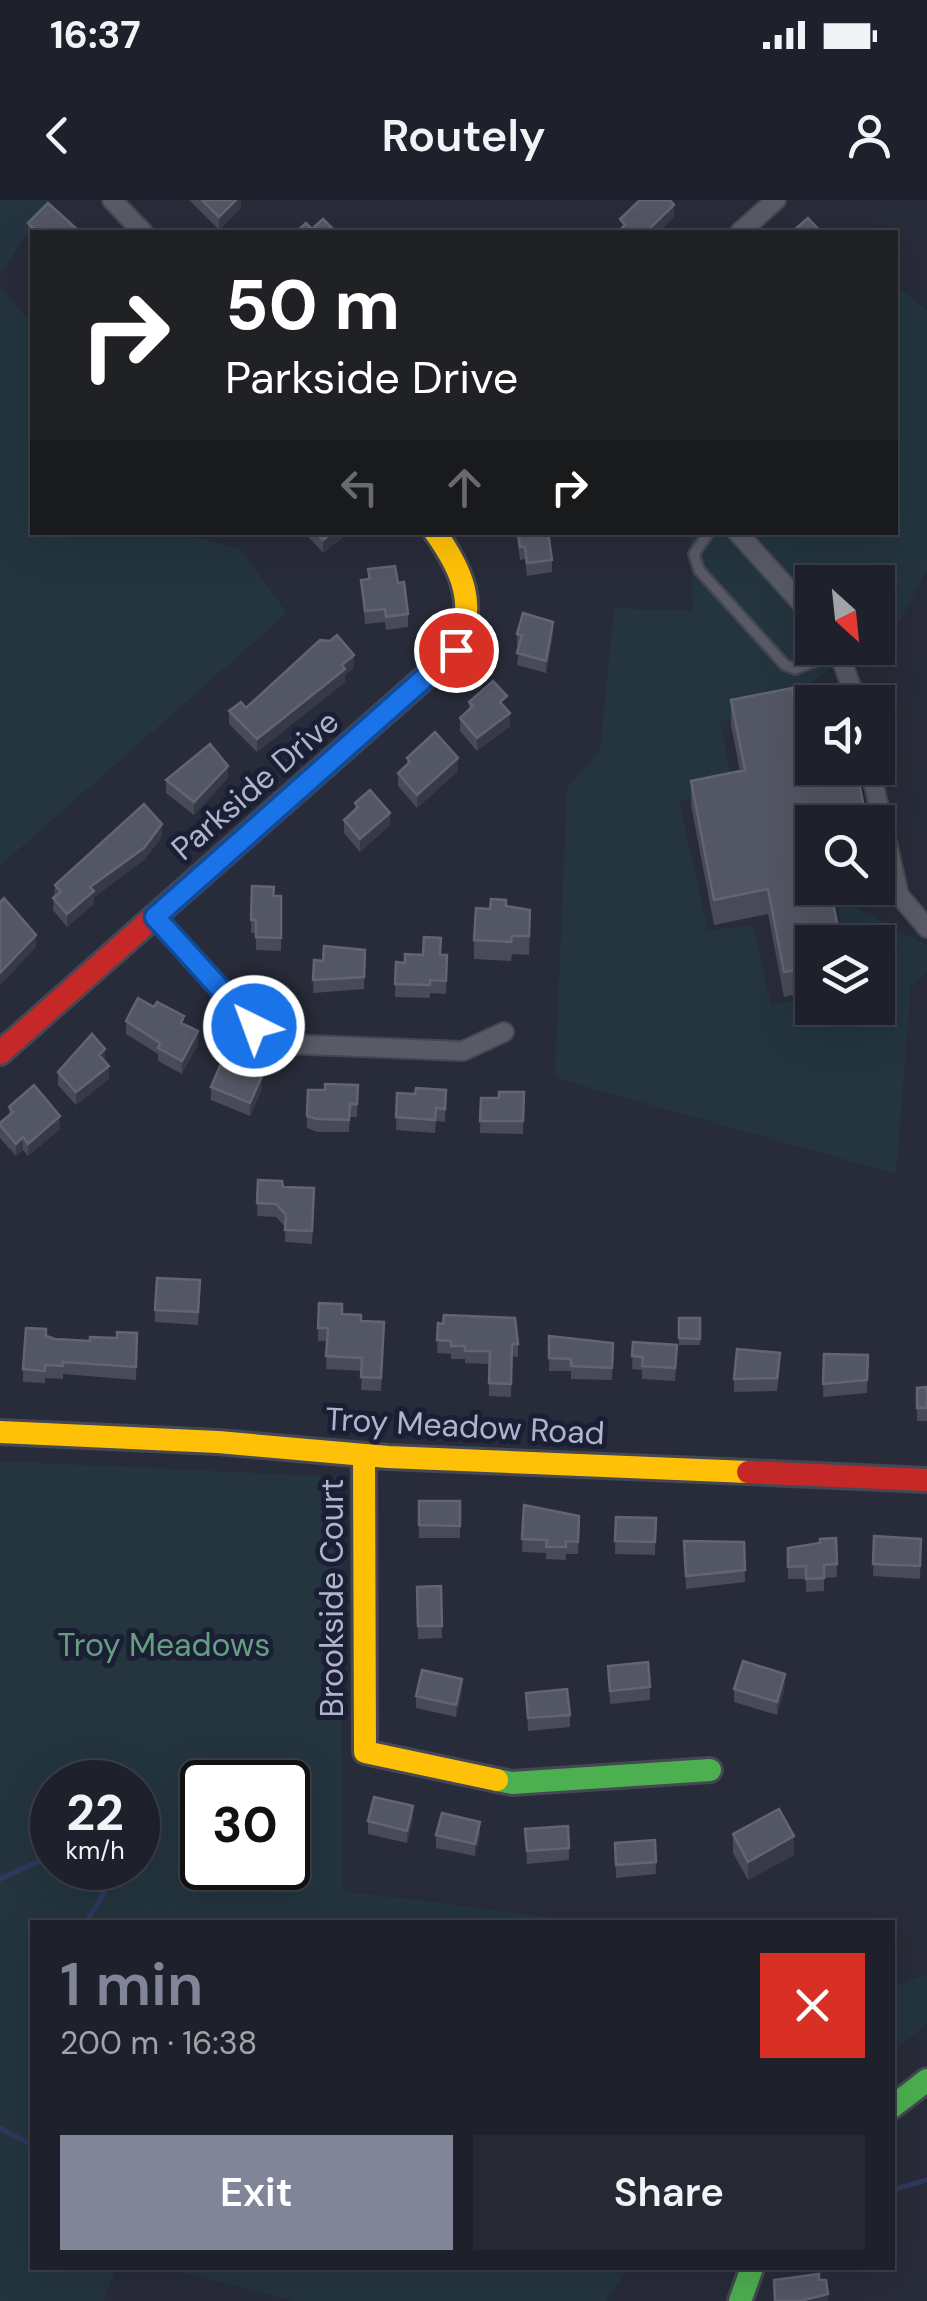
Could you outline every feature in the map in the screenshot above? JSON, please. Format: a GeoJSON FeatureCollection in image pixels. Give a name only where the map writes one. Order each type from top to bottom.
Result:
{"type":"FeatureCollection","features":[{"type":"Feature","properties":{"kind":"street"},"geometry":{"type":"LineString","coordinates":[[112,200],[141,230]]}},
{"type":"Feature","properties":{"kind":"street"},"geometry":{"type":"LineString","coordinates":[[742,230],[776,200]]}},
{"type":"Feature","properties":{"kind":"street","name":"Parkside Drive"},"geometry":{"type":"LineString","coordinates":[[0,1054],[456,650],[469,603],[464,578],[437,535]]}},
{"type":"Feature","properties":{"kind":"street"},"geometry":{"type":"LineString","coordinates":[[739,535],[795,596]]}},
{"type":"Feature","properties":{"kind":"street"},"geometry":{"type":"LineString","coordinates":[[874,785],[899,895],[927,928]]}},
{"type":"Feature","properties":{"kind":"street"},"geometry":{"type":"LineString","coordinates":[[155,917],[254,1026],[283,1044],[463,1051],[504,1032]]}},
{"type":"Feature","properties":{"kind":"street","name":"Troy Meadow Road"},"geometry":{"type":"LineString","coordinates":[[0,1432],[218,1442],[364,1455],[927,1480]]}},
{"type":"Feature","properties":{"kind":"street","name":"Brookside Court"},"geometry":{"type":"LineString","coordinates":[[364,1455],[365,1752],[512,1783],[710,1770]]}},
{"type":"Feature","properties":{"kind":"street"},"geometry":{"type":"LineString","coordinates":[[895,2105],[927,2080]]}},
{"type":"Feature","properties":{"kind":"street"},"geometry":{"type":"LineString","coordinates":[[740,2301],[751,2270]]}},
{"type":"Feature","properties":{"kind":"lane"},"geometry":{"type":"LineString","coordinates":[[706,535],[694,554],[699,570],[785,665],[795,669],[804,665]]}},
{"type":"Feature","properties":{"kind":"green space"},"geometry":{"type":"Polygon","coordinates":[[[0,200],[50,200],[0,273],[0,200]]]}},
{"type":"Feature","properties":{"kind":"green space"},"geometry":{"type":"Polygon","coordinates":[[[898,287],[927,310],[927,569],[902,618],[895,623],[895,565],[795,565],[795,665],[835,665],[807,685],[795,685],[795,693],[769,711],[720,722],[734,790],[679,801],[708,930],[753,926],[771,1005],[795,1000],[795,1025],[895,1025],[895,928],[927,945],[927,972],[911,986],[896,1174],[555,1078],[567,787],[600,751],[614,608],[693,611],[690,535],[898,535],[898,287]]]}},
{"type":"Feature","properties":{"kind":"green space"},"geometry":{"type":"Polygon","coordinates":[[[0,289],[30,320],[30,535],[187,535],[240,549],[287,613],[0,866],[0,289]]]}},
{"type":"Feature","properties":{"kind":"green space"},"geometry":{"type":"Polygon","coordinates":[[[838,905],[850,905],[889,925],[841,925],[838,905]]]}},
{"type":"Feature","properties":{"kind":"green space","name":"Troy Meadows"},"geometry":{"type":"Polygon","coordinates":[[[0,1461],[339,1477],[343,1891],[573,1920],[30,1920],[30,2270],[115,2270],[104,2301],[0,2301],[0,1461]]]}},
{"type":"Feature","properties":{"kind":"green space"},"geometry":{"type":"Polygon","coordinates":[[[927,1974],[927,2023],[895,2051],[895,1985],[927,1974]]]}},
{"type":"Feature","properties":{"kind":"green space"},"geometry":{"type":"Polygon","coordinates":[[[174,2270],[628,2270],[606,2301],[292,2301],[174,2270]]]}},
{"type":"Feature","properties":{"kind":"building"},"geometry":{"type":"Polygon","coordinates":[[[202,200],[236,200],[219,217],[202,200]]]}},
{"type":"Feature","properties":{"kind":"building"},"geometry":{"type":"Polygon","coordinates":[[[640,200],[670,200],[674,205],[648,230],[620,230],[625,225],[620,219],[640,200]]]}},
{"type":"Feature","properties":{"kind":"building"},"geometry":{"type":"Polygon","coordinates":[[[48,203],[78,230],[35,230],[28,223],[48,203]]]}},
{"type":"Feature","properties":{"kind":"building"},"geometry":{"type":"Polygon","coordinates":[[[808,218],[819,230],[794,230],[808,218]]]}},
{"type":"Feature","properties":{"kind":"building"},"geometry":{"type":"Polygon","coordinates":[[[323,219],[334,230],[298,230],[306,223],[312,229],[323,219]]]}},
{"type":"Feature","properties":{"kind":"building"},"geometry":{"type":"Polygon","coordinates":[[[518,535],[548,535],[552,560],[527,563],[525,547],[520,547],[518,535]]]}},
{"type":"Feature","properties":{"kind":"building"},"geometry":{"type":"Polygon","coordinates":[[[395,566],[398,583],[404,582],[408,614],[386,617],[385,609],[365,611],[361,580],[370,579],[368,569],[395,566]]]}},
{"type":"Feature","properties":{"kind":"building"},"geometry":{"type":"Polygon","coordinates":[[[523,613],[553,622],[546,661],[517,653],[523,613]]]}},
{"type":"Feature","properties":{"kind":"building"},"geometry":{"type":"Polygon","coordinates":[[[337,635],[354,655],[342,665],[345,669],[257,739],[229,711],[241,702],[246,708],[320,640],[330,641],[337,635]]]}},
{"type":"Feature","properties":{"kind":"building"},"geometry":{"type":"Polygon","coordinates":[[[493,681],[507,696],[500,702],[510,713],[477,738],[460,718],[473,706],[469,702],[493,681]]]}},
{"type":"Feature","properties":{"kind":"building"},"geometry":{"type":"Polygon","coordinates":[[[792,688],[795,785],[859,785],[864,805],[795,805],[795,905],[833,905],[838,925],[795,925],[795,970],[784,972],[768,889],[714,900],[691,781],[745,770],[731,700],[792,688]]]}},
{"type":"Feature","properties":{"kind":"building"},"geometry":{"type":"Polygon","coordinates":[[[435,732],[458,758],[417,795],[398,773],[410,762],[407,758],[435,732]]]}},
{"type":"Feature","properties":{"kind":"building"},"geometry":{"type":"Polygon","coordinates":[[[210,744],[228,766],[194,802],[166,780],[210,744]]]}},
{"type":"Feature","properties":{"kind":"building"},"geometry":{"type":"Polygon","coordinates":[[[370,790],[390,813],[360,839],[344,820],[370,790]]]}},
{"type":"Feature","properties":{"kind":"building"},"geometry":{"type":"Polygon","coordinates":[[[144,804],[162,824],[144,848],[90,887],[94,891],[67,914],[53,898],[61,892],[55,885],[144,804]]]}},
{"type":"Feature","properties":{"kind":"building"},"geometry":{"type":"Polygon","coordinates":[[[252,886],[274,887],[273,896],[281,896],[281,938],[256,937],[256,920],[251,920],[252,886]]]}},
{"type":"Feature","properties":{"kind":"building"},"geometry":{"type":"Polygon","coordinates":[[[4,898],[36,935],[0,973],[0,902],[4,898]]]}},
{"type":"Feature","properties":{"kind":"building"},"geometry":{"type":"Polygon","coordinates":[[[491,899],[506,900],[506,906],[530,910],[529,936],[512,936],[511,942],[474,940],[476,908],[490,909],[491,899]]]}},
{"type":"Feature","properties":{"kind":"building"},"geometry":{"type":"Polygon","coordinates":[[[424,937],[441,938],[440,955],[447,955],[446,981],[430,980],[430,985],[395,984],[396,962],[405,963],[405,954],[423,955],[424,937]]]}},
{"type":"Feature","properties":{"kind":"building"},"geometry":{"type":"Polygon","coordinates":[[[324,946],[365,950],[364,977],[313,980],[314,960],[323,961],[324,946]]]}},
{"type":"Feature","properties":{"kind":"building"},"geometry":{"type":"Polygon","coordinates":[[[138,998],[154,1007],[157,1002],[184,1016],[181,1023],[198,1031],[182,1061],[158,1048],[160,1043],[126,1021],[138,998]]]}},
{"type":"Feature","properties":{"kind":"building"},"geometry":{"type":"Polygon","coordinates":[[[92,1034],[105,1049],[99,1055],[109,1066],[76,1092],[58,1072],[92,1034]]]}},
{"type":"Feature","properties":{"kind":"building"},"geometry":{"type":"Polygon","coordinates":[[[220,1066],[237,1073],[240,1066],[262,1076],[250,1103],[211,1087],[220,1066]]]}},
{"type":"Feature","properties":{"kind":"building"},"geometry":{"type":"Polygon","coordinates":[[[325,1084],[358,1085],[357,1104],[350,1104],[349,1120],[307,1116],[308,1090],[325,1090],[325,1084]]]}},
{"type":"Feature","properties":{"kind":"building"},"geometry":{"type":"Polygon","coordinates":[[[34,1085],[60,1116],[28,1144],[23,1137],[16,1144],[0,1123],[13,1112],[9,1107],[34,1085]]]}},
{"type":"Feature","properties":{"kind":"building"},"geometry":{"type":"Polygon","coordinates":[[[416,1088],[446,1090],[445,1109],[436,1108],[435,1120],[396,1117],[397,1093],[415,1094],[416,1088]]]}},
{"type":"Feature","properties":{"kind":"building"},"geometry":{"type":"Polygon","coordinates":[[[499,1092],[524,1092],[523,1121],[480,1121],[481,1098],[499,1098],[499,1092]]]}},
{"type":"Feature","properties":{"kind":"building"},"geometry":{"type":"Polygon","coordinates":[[[258,1180],[282,1181],[283,1187],[314,1188],[312,1231],[285,1230],[286,1215],[276,1204],[257,1203],[258,1180]]]}},
{"type":"Feature","properties":{"kind":"building"},"geometry":{"type":"Polygon","coordinates":[[[157,1278],[200,1280],[198,1312],[155,1310],[157,1278]]]}},
{"type":"Feature","properties":{"kind":"building"},"geometry":{"type":"Polygon","coordinates":[[[319,1303],[342,1304],[342,1314],[361,1315],[361,1321],[384,1322],[381,1378],[361,1377],[362,1358],[326,1356],[328,1328],[318,1328],[319,1303]]]}},
{"type":"Feature","properties":{"kind":"building"},"geometry":{"type":"Polygon","coordinates":[[[444,1315],[515,1318],[518,1344],[512,1344],[511,1384],[489,1383],[490,1351],[465,1351],[465,1346],[437,1340],[438,1323],[443,1324],[444,1315]]]}},
{"type":"Feature","properties":{"kind":"building"},"geometry":{"type":"Polygon","coordinates":[[[679,1318],[700,1318],[700,1339],[679,1338],[679,1318]]]}},
{"type":"Feature","properties":{"kind":"building"},"geometry":{"type":"Polygon","coordinates":[[[26,1328],[46,1329],[46,1336],[55,1339],[90,1341],[90,1337],[117,1338],[117,1332],[137,1333],[136,1367],[63,1362],[63,1366],[45,1365],[45,1371],[23,1369],[26,1328]]]}},
{"type":"Feature","properties":{"kind":"building"},"geometry":{"type":"Polygon","coordinates":[[[549,1336],[613,1343],[612,1368],[571,1366],[571,1359],[549,1358],[549,1336]]]}},
{"type":"Feature","properties":{"kind":"building"},"geometry":{"type":"Polygon","coordinates":[[[633,1342],[677,1345],[675,1368],[642,1366],[643,1357],[632,1356],[633,1342]]]}},
{"type":"Feature","properties":{"kind":"building"},"geometry":{"type":"Polygon","coordinates":[[[737,1349],[780,1353],[777,1378],[734,1379],[737,1349]]]}},
{"type":"Feature","properties":{"kind":"building"},"geometry":{"type":"Polygon","coordinates":[[[824,1354],[868,1355],[867,1380],[823,1384],[824,1354]]]}},
{"type":"Feature","properties":{"kind":"building"},"geometry":{"type":"Polygon","coordinates":[[[927,1387],[927,1408],[917,1408],[917,1388],[927,1387]]]}},
{"type":"Feature","properties":{"kind":"building"},"geometry":{"type":"Polygon","coordinates":[[[419,1501],[460,1501],[460,1526],[419,1525],[419,1501]]]}},
{"type":"Feature","properties":{"kind":"building"},"geometry":{"type":"Polygon","coordinates":[[[524,1505],[579,1516],[578,1542],[566,1541],[566,1547],[546,1547],[547,1540],[522,1539],[524,1505]]]}},
{"type":"Feature","properties":{"kind":"building"},"geometry":{"type":"Polygon","coordinates":[[[616,1517],[656,1518],[655,1542],[615,1541],[616,1517]]]}},
{"type":"Feature","properties":{"kind":"building"},"geometry":{"type":"Polygon","coordinates":[[[874,1536],[921,1539],[920,1566],[873,1564],[874,1536]]]}},
{"type":"Feature","properties":{"kind":"building"},"geometry":{"type":"Polygon","coordinates":[[[836,1538],[837,1564],[824,1565],[824,1578],[806,1579],[806,1566],[788,1567],[788,1548],[836,1538]]]}},
{"type":"Feature","properties":{"kind":"building"},"geometry":{"type":"Polygon","coordinates":[[[684,1541],[744,1542],[745,1570],[686,1576],[684,1541]]]}},
{"type":"Feature","properties":{"kind":"building"},"geometry":{"type":"Polygon","coordinates":[[[441,1586],[442,1626],[418,1626],[417,1587],[441,1586]]]}},
{"type":"Feature","properties":{"kind":"building"},"geometry":{"type":"Polygon","coordinates":[[[743,1661],[785,1674],[777,1702],[734,1689],[743,1661]]]}},
{"type":"Feature","properties":{"kind":"building"},"geometry":{"type":"Polygon","coordinates":[[[648,1662],[650,1687],[610,1691],[608,1666],[648,1662]]]}},
{"type":"Feature","properties":{"kind":"building"},"geometry":{"type":"Polygon","coordinates":[[[422,1670],[462,1679],[456,1705],[416,1696],[422,1670]]]}},
{"type":"Feature","properties":{"kind":"building"},"geometry":{"type":"Polygon","coordinates":[[[567,1689],[570,1715],[528,1718],[526,1693],[567,1689]]]}},
{"type":"Feature","properties":{"kind":"building"},"geometry":{"type":"Polygon","coordinates":[[[374,1797],[413,1806],[407,1831],[368,1821],[374,1797]]]}},
{"type":"Feature","properties":{"kind":"building"},"geometry":{"type":"Polygon","coordinates":[[[779,1809],[794,1836],[748,1862],[733,1834],[779,1809]]]}},
{"type":"Feature","properties":{"kind":"building"},"geometry":{"type":"Polygon","coordinates":[[[442,1813],[480,1822],[475,1844],[436,1835],[442,1813]]]}},
{"type":"Feature","properties":{"kind":"building"},"geometry":{"type":"Polygon","coordinates":[[[568,1826],[569,1848],[527,1851],[525,1829],[568,1826]]]}},
{"type":"Feature","properties":{"kind":"building"},"geometry":{"type":"Polygon","coordinates":[[[655,1840],[656,1862],[616,1865],[615,1843],[655,1840]]]}},
{"type":"Feature","properties":{"kind":"building"},"geometry":{"type":"Polygon","coordinates":[[[819,2274],[819,2280],[826,2280],[828,2294],[800,2301],[775,2301],[774,2280],[819,2274]]]}},
{"type":"Feature","properties":{"kind":"waterway"},"geometry":{"type":"LineString","coordinates":[[0,1879],[30,1865]]}},
{"type":"Feature","properties":{"kind":"waterway"},"geometry":{"type":"LineString","coordinates":[[87,1920],[104,1890]]}},
{"type":"Feature","properties":{"kind":"waterway"},"geometry":{"type":"LineString","coordinates":[[0,2128],[30,2144]]}},
{"type":"Feature","properties":{"kind":"waterway"},"geometry":{"type":"LineString","coordinates":[[895,2189],[927,2180]]}},
{"type":"Feature","properties":{"kind":"traffic: fast"},"geometry":{"type":"LineString","coordinates":[[497,1780],[512,1783],[710,1770]]}},
{"type":"Feature","properties":{"kind":"traffic: fast"},"geometry":{"type":"LineString","coordinates":[[895,2105],[927,2080]]}},
{"type":"Feature","properties":{"kind":"traffic: fast"},"geometry":{"type":"LineString","coordinates":[[740,2301],[751,2270]]}},
{"type":"Feature","properties":{"kind":"traffic: slow"},"geometry":{"type":"LineString","coordinates":[[283,803],[456,650],[466,618],[464,588],[437,535]]}},
{"type":"Feature","properties":{"kind":"traffic: slow"},"geometry":{"type":"LineString","coordinates":[[0,1432],[218,1442],[388,1457],[748,1472]]}},
{"type":"Feature","properties":{"kind":"traffic: slow"},"geometry":{"type":"LineString","coordinates":[[364,1455],[365,1752],[497,1780]]}},
{"type":"Feature","properties":{"kind":"traffic: jam"},"geometry":{"type":"LineString","coordinates":[[0,1053],[283,803]]}},
{"type":"Feature","properties":{"kind":"traffic: jam"},"geometry":{"type":"LineString","coordinates":[[748,1472],[927,1480]]}},
{"type":"Feature","properties":{"kind":"route"},"geometry":{"type":"LineString","coordinates":[[254,1026],[155,917],[456,650]]}}]}
